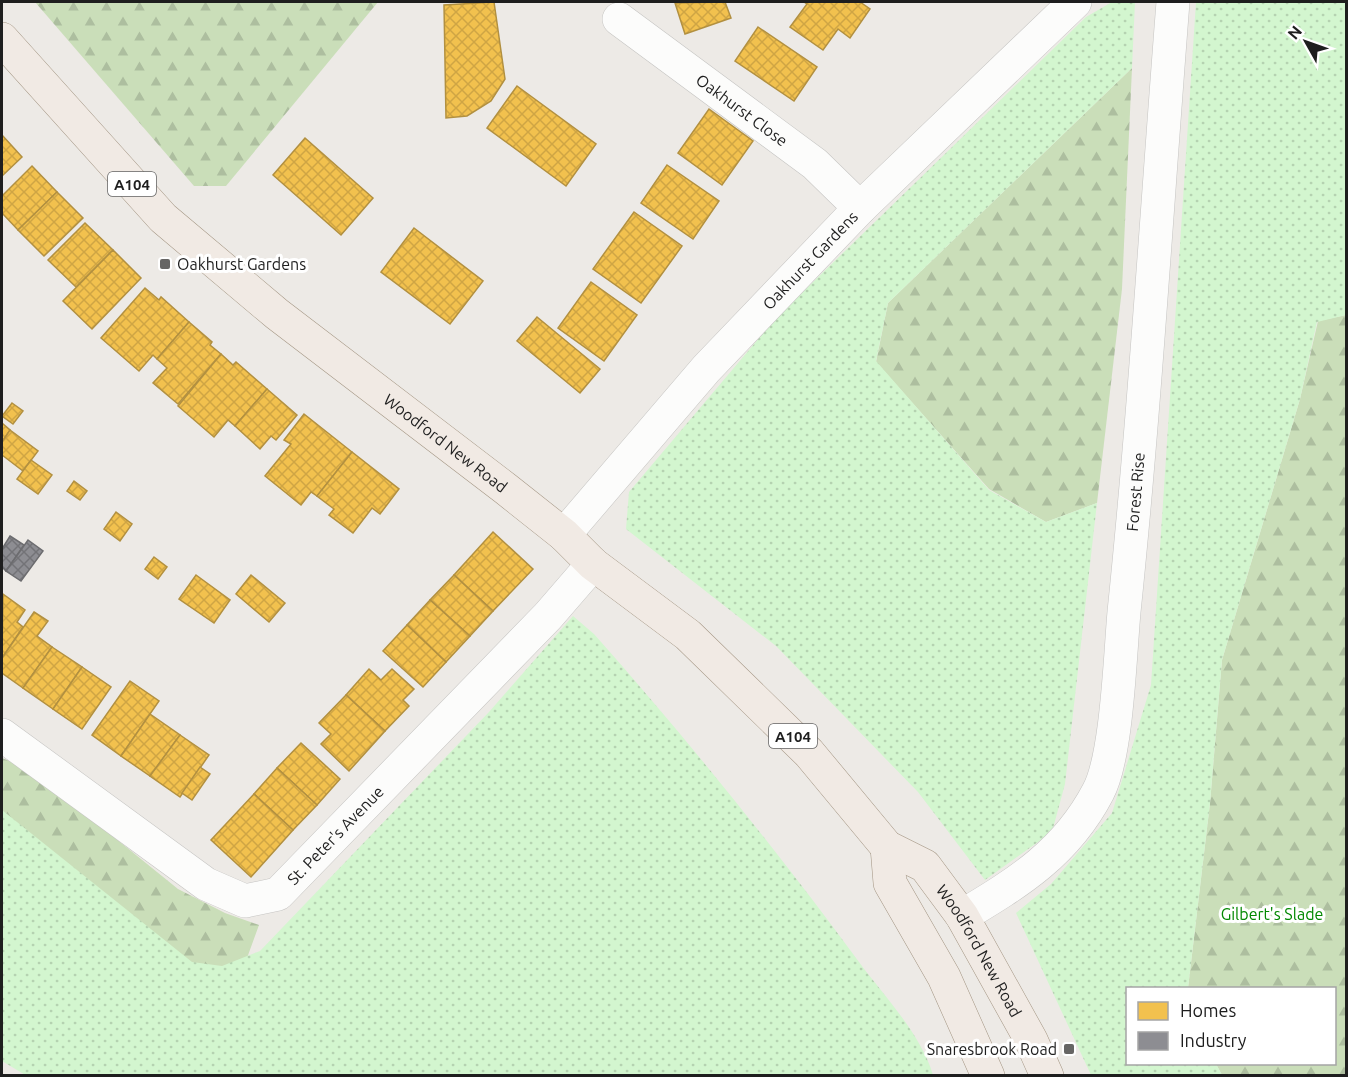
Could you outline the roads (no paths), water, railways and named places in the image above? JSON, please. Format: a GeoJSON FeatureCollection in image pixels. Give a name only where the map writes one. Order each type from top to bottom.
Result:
{"type":"FeatureCollection","features":[{"type":"Feature","properties":{"kind":"main road","name":"Woodford New Road"},"geometry":{"type":"LineString","coordinates":[[2,39],[164,218],[207,257],[357,378],[564,535],[592,564],[688,635],[809,753],[887,847],[925,866],[962,916],[1031,1040],[1047,1076]]}},
{"type":"Feature","properties":{"kind":"main road"},"geometry":{"type":"LineString","coordinates":[[887,847],[890,883],[944,977],[988,1076]]}},
{"type":"Feature","properties":{"kind":"street","name":"Oakhurst Gardens"},"geometry":{"type":"LineString","coordinates":[[564,535],[706,369],[860,208],[1075,2]]}},
{"type":"Feature","properties":{"kind":"street","name":"Forest Rise"},"geometry":{"type":"LineString","coordinates":[[962,916],[1039,868],[1075,831],[1100,790],[1110,748],[1134,513],[1173,2]]}},
{"type":"Feature","properties":{"kind":"street","name":"Oakhurst Close"},"geometry":{"type":"LineString","coordinates":[[619,19],[814,164],[860,208]]}},
{"type":"Feature","properties":{"kind":"street","name":"St. Peter's Avenue"},"geometry":{"type":"LineString","coordinates":[[2,735],[206,884],[245,901],[278,894],[548,616],[592,564]]}},
{"type":"Feature","properties":{"kind":"place","name":"Oakhurst Gardens"},"geometry":{"type":"Point","coordinates":[165,264]}},
{"type":"Feature","properties":{"kind":"place","name":"Snaresbrook Road"},"geometry":{"type":"Point","coordinates":[1069,1049]}},
{"type":"Feature","properties":{"kind":"park label","name":"Gilbert's Slade"},"geometry":{"type":"Point","coordinates":[1272,914]}}]}
